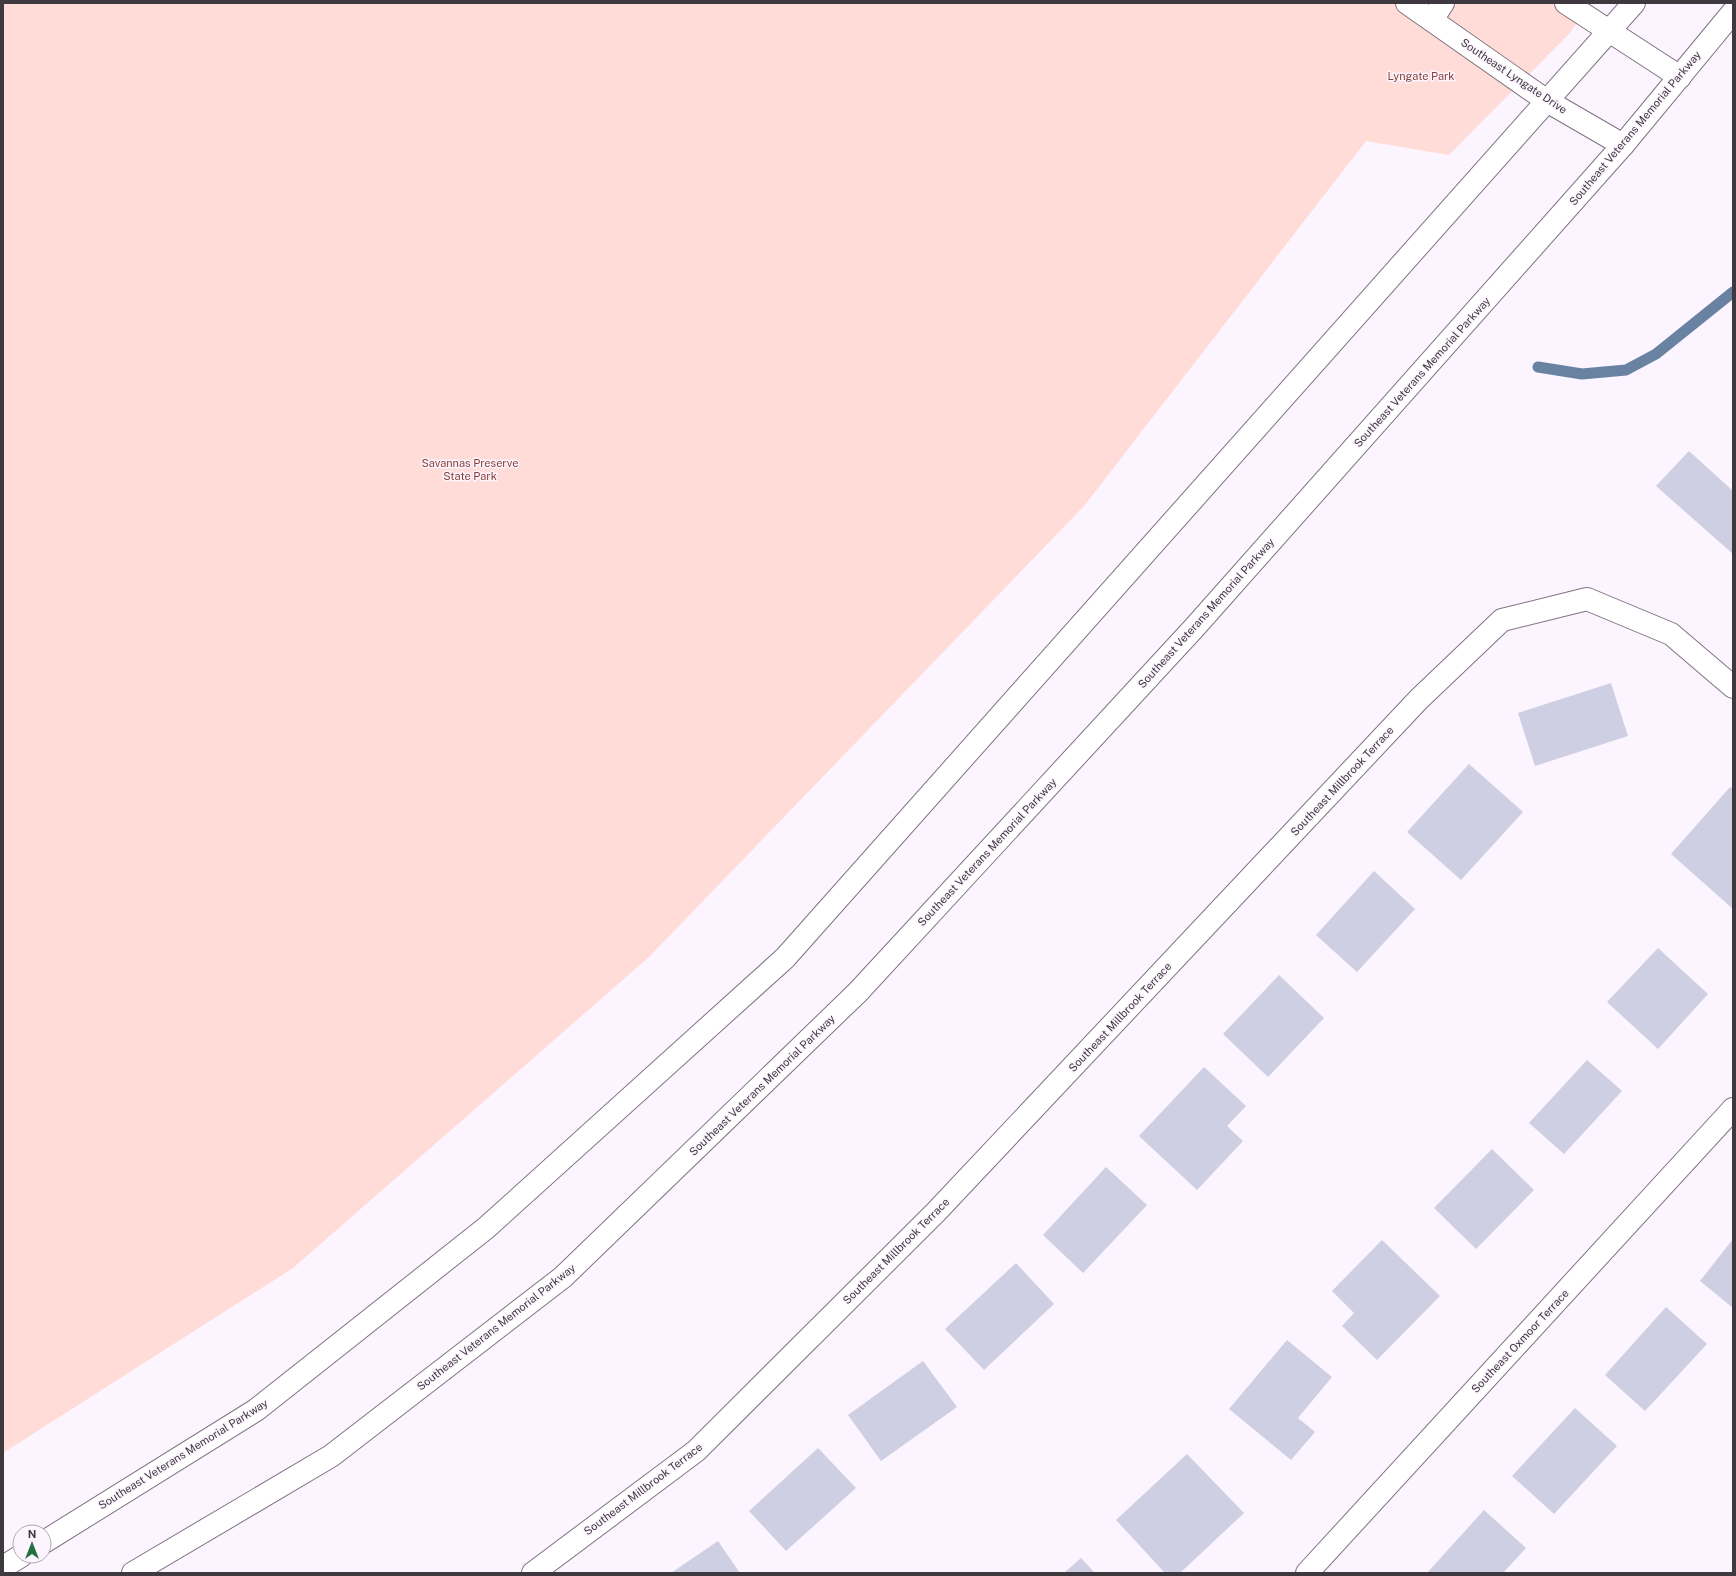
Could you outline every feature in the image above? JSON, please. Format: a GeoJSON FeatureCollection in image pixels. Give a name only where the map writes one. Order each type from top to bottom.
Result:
{"type":"FeatureCollection","features":[{"type":"Feature","properties":{"kind":"main road","name":"Southeast Lyngate Drive"},"geometry":{"type":"LineString","coordinates":[[1407,3],[1437,11],[1547,101],[1623,145]]}},
{"type":"Feature","properties":{"kind":"main road"},"geometry":{"type":"LineString","coordinates":[[1566,3],[1680,77]]}},
{"type":"Feature","properties":{"kind":"main road","name":"Southeast Veterans Memorial Parkway"},"geometry":{"type":"LineString","coordinates":[[52,1537],[256,1410],[486,1228],[785,958],[1634,3]]}},
{"type":"Feature","properties":{"kind":"main road","name":"Southeast Veterans Memorial Parkway"},"geometry":{"type":"LineString","coordinates":[[133,1573],[331,1456],[563,1278],[858,992],[1194,628],[1623,145],[1733,12]]}},
{"type":"Feature","properties":{"kind":"main road","name":"Southeast Millbrook Terrace"},"geometry":{"type":"LineString","coordinates":[[533,1573],[701,1446],[936,1212],[1419,699],[1502,620],[1587,599],[1671,634],[1733,687]]}},
{"type":"Feature","properties":{"kind":"main road","name":"Southeast Oxmoor Terrace"},"geometry":{"type":"LineString","coordinates":[[1307,1573],[1733,1109]]}},
{"type":"Feature","properties":{"kind":"main road"},"geometry":{"type":"LineString","coordinates":[[3,1567],[12,1562]]}},
{"type":"Feature","properties":{"kind":"green space","name":"Savannas Preserve State Park"},"geometry":{"type":"Polygon","coordinates":[[[3,3],[1592,3],[1569,34],[1449,155],[1366,141],[1084,506],[649,957],[293,1268],[3,1453],[3,3]]]}},
{"type":"Feature","properties":{"kind":"building"},"geometry":{"type":"Polygon","coordinates":[[[1689,451],[1733,491],[1733,554],[1656,486],[1689,451]]]}},
{"type":"Feature","properties":{"kind":"building"},"geometry":{"type":"Polygon","coordinates":[[[1611,683],[1628,736],[1535,766],[1518,713],[1611,683]]]}},
{"type":"Feature","properties":{"kind":"building"},"geometry":{"type":"Polygon","coordinates":[[[1469,764],[1523,812],[1461,880],[1407,832],[1469,764]]]}},
{"type":"Feature","properties":{"kind":"building"},"geometry":{"type":"Polygon","coordinates":[[[1730,787],[1733,789],[1733,909],[1671,854],[1730,787]]]}},
{"type":"Feature","properties":{"kind":"building"},"geometry":{"type":"Polygon","coordinates":[[[1374,871],[1415,909],[1357,972],[1316,935],[1374,871]]]}},
{"type":"Feature","properties":{"kind":"building"},"geometry":{"type":"Polygon","coordinates":[[[1658,948],[1708,994],[1658,1049],[1607,1002],[1658,948]]]}},
{"type":"Feature","properties":{"kind":"building"},"geometry":{"type":"Polygon","coordinates":[[[1279,975],[1324,1018],[1268,1077],[1223,1034],[1279,975]]]}},
{"type":"Feature","properties":{"kind":"building"},"geometry":{"type":"Polygon","coordinates":[[[1587,1060],[1622,1091],[1564,1154],[1529,1123],[1587,1060]]]}},
{"type":"Feature","properties":{"kind":"building"},"geometry":{"type":"Polygon","coordinates":[[[1204,1067],[1246,1106],[1227,1126],[1243,1141],[1197,1190],[1139,1136],[1204,1067]]]}},
{"type":"Feature","properties":{"kind":"building"},"geometry":{"type":"Polygon","coordinates":[[[1492,1149],[1534,1190],[1476,1249],[1434,1208],[1492,1149]]]}},
{"type":"Feature","properties":{"kind":"building"},"geometry":{"type":"Polygon","coordinates":[[[1106,1167],[1147,1205],[1083,1273],[1043,1235],[1106,1167]]]}},
{"type":"Feature","properties":{"kind":"building"},"geometry":{"type":"Polygon","coordinates":[[[1733,1239],[1733,1308],[1700,1281],[1733,1239]]]}},
{"type":"Feature","properties":{"kind":"building"},"geometry":{"type":"Polygon","coordinates":[[[1382,1240],[1440,1296],[1377,1360],[1342,1326],[1354,1313],[1332,1291],[1382,1240]]]}},
{"type":"Feature","properties":{"kind":"building"},"geometry":{"type":"Polygon","coordinates":[[[1016,1263],[1054,1304],[984,1370],[945,1329],[1016,1263]]]}},
{"type":"Feature","properties":{"kind":"building"},"geometry":{"type":"Polygon","coordinates":[[[1666,1307],[1707,1344],[1645,1411],[1605,1375],[1666,1307]]]}},
{"type":"Feature","properties":{"kind":"building"},"geometry":{"type":"Polygon","coordinates":[[[1287,1340],[1332,1377],[1298,1418],[1315,1432],[1291,1460],[1229,1409],[1287,1340]]]}},
{"type":"Feature","properties":{"kind":"building"},"geometry":{"type":"Polygon","coordinates":[[[923,1361],[957,1407],[881,1461],[848,1415],[923,1361]]]}},
{"type":"Feature","properties":{"kind":"building"},"geometry":{"type":"Polygon","coordinates":[[[1575,1408],[1617,1446],[1554,1514],[1512,1476],[1575,1408]]]}},
{"type":"Feature","properties":{"kind":"building"},"geometry":{"type":"Polygon","coordinates":[[[818,1448],[856,1488],[786,1551],[749,1511],[818,1448]]]}},
{"type":"Feature","properties":{"kind":"building"},"geometry":{"type":"Polygon","coordinates":[[[1187,1454],[1244,1513],[1180,1573],[1165,1573],[1116,1520],[1187,1454]]]}},
{"type":"Feature","properties":{"kind":"building"},"geometry":{"type":"Polygon","coordinates":[[[1484,1510],[1526,1548],[1503,1573],[1427,1573],[1484,1510]]]}},
{"type":"Feature","properties":{"kind":"building"},"geometry":{"type":"Polygon","coordinates":[[[718,1541],[740,1573],[671,1573],[718,1541]]]}},
{"type":"Feature","properties":{"kind":"building"},"geometry":{"type":"Polygon","coordinates":[[[1081,1558],[1095,1573],[1064,1573],[1081,1558]]]}},
{"type":"Feature","properties":{"kind":"waterway"},"geometry":{"type":"LineString","coordinates":[[1538,367],[1582,374],[1626,370],[1656,354],[1733,292]]}},
{"type":"Feature","properties":{"kind":"park label","name":"Lyngate Park"},"geometry":{"type":"Point","coordinates":[1421,76]}}]}
